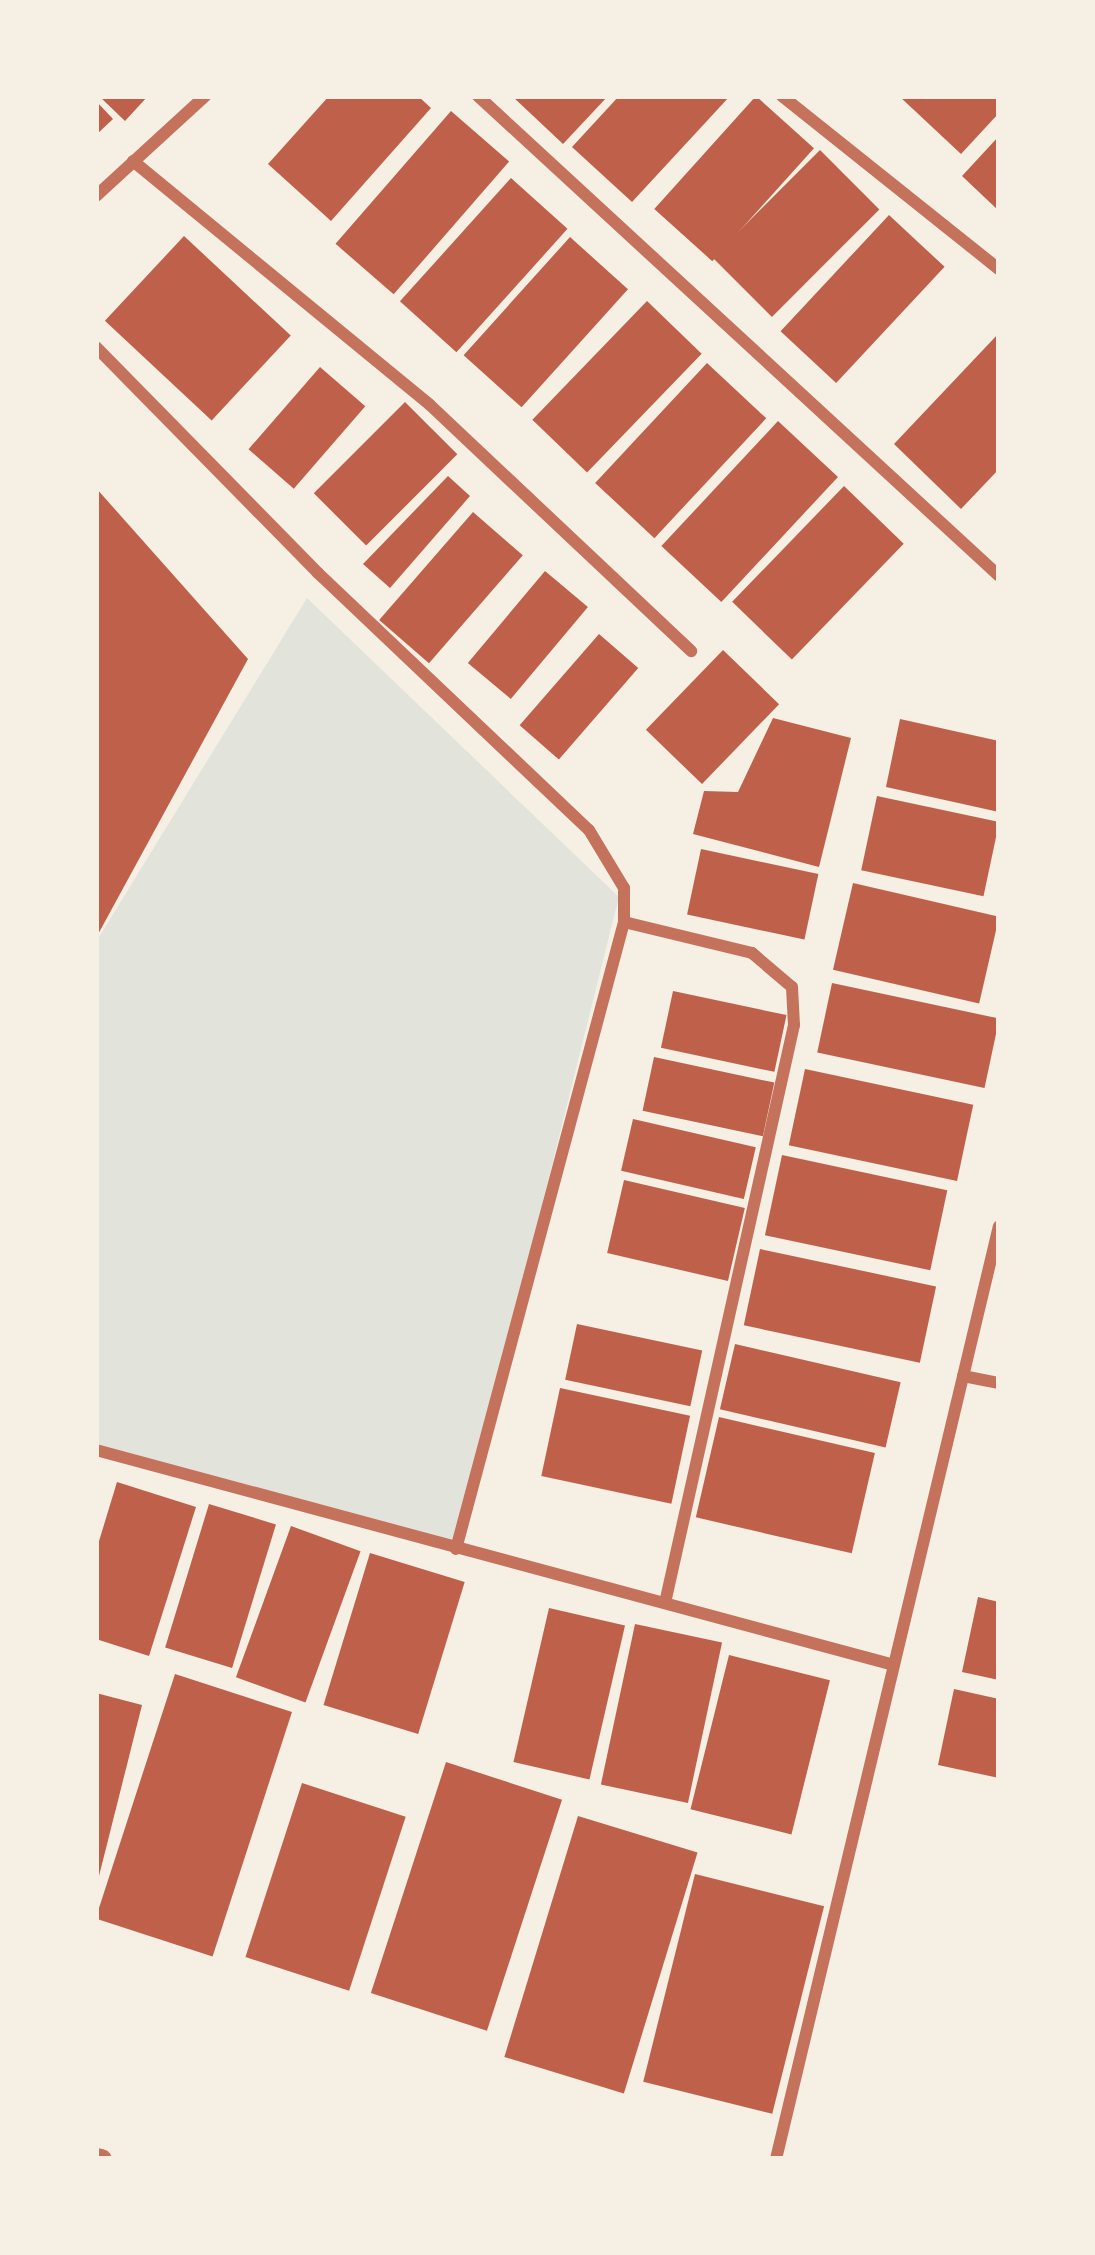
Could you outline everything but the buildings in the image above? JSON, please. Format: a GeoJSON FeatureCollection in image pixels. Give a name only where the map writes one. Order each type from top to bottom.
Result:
{"type":"FeatureCollection","features":[{"type":"Feature","properties":{"kind":"street"},"geometry":{"type":"LineString","coordinates":[[96,196],[206,96]]}},
{"type":"Feature","properties":{"kind":"street"},"geometry":{"type":"LineString","coordinates":[[478,96],[999,576]]}},
{"type":"Feature","properties":{"kind":"street"},"geometry":{"type":"LineString","coordinates":[[782,96],[999,268]]}},
{"type":"Feature","properties":{"kind":"street"},"geometry":{"type":"LineString","coordinates":[[133,161],[430,404],[691,651]]}},
{"type":"Feature","properties":{"kind":"street"},"geometry":{"type":"LineString","coordinates":[[96,347],[318,573],[590,830],[615,863],[624,922],[456,1549]]}},
{"type":"Feature","properties":{"kind":"street"},"geometry":{"type":"LineString","coordinates":[[624,922],[752,953],[792,987],[793,1006],[665,1604]]}},
{"type":"Feature","properties":{"kind":"street"},"geometry":{"type":"LineString","coordinates":[[776,2159],[999,1226]]}},
{"type":"Feature","properties":{"kind":"street"},"geometry":{"type":"LineString","coordinates":[[963,1376],[999,1383]]}},
{"type":"Feature","properties":{"kind":"street"},"geometry":{"type":"LineString","coordinates":[[96,1450],[894,1665]]}},
{"type":"Feature","properties":{"kind":"shaded area"},"geometry":{"type":"Polygon","coordinates":[[[307,598],[619,897],[456,1549],[96,1449],[96,942],[307,598]]]}}]}
